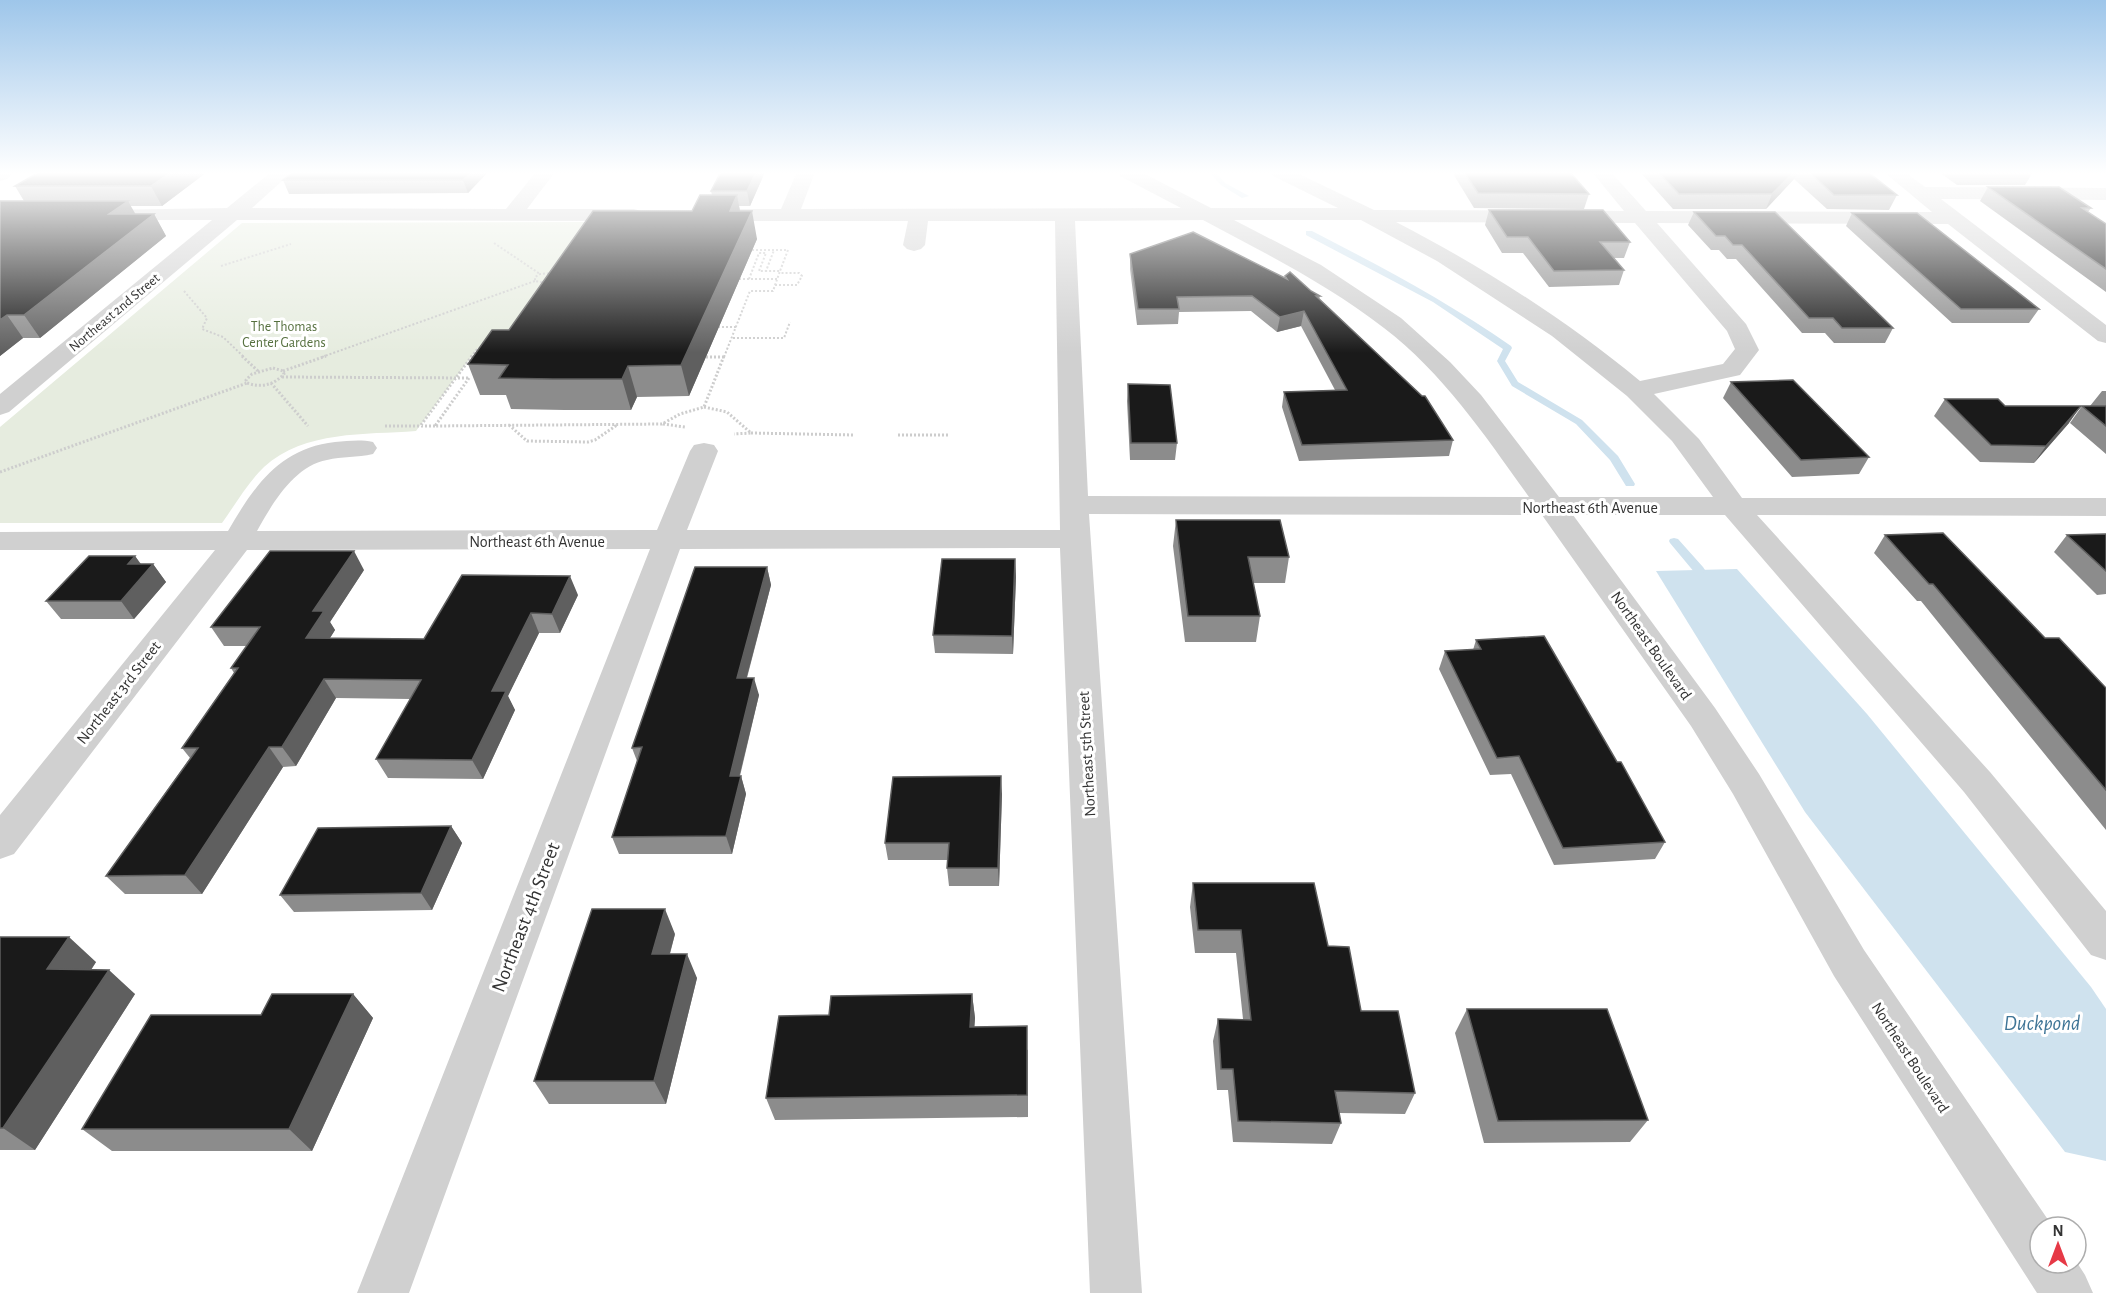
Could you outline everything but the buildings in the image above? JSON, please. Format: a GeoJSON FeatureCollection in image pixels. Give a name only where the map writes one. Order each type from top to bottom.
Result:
{"type":"FeatureCollection","features":[{"type":"Feature","properties":{"kind":"street","name":"Northeast 2nd Street"},"geometry":{"type":"LineString","coordinates":[[0,407],[210,232]]}},
{"type":"Feature","properties":{"kind":"street"},"geometry":{"type":"LineString","coordinates":[[914,245],[916,232]]}},
{"type":"Feature","properties":{"kind":"street","name":"Northeast 5th Street"},"geometry":{"type":"LineString","coordinates":[[1066,232],[1075,522],[1116,1293]]}},
{"type":"Feature","properties":{"kind":"street","name":"Northeast Boulevard"},"geometry":{"type":"LineString","coordinates":[[1239,232],[1313,270],[1393,323],[1441,367],[1472,400],[1703,717],[1746,784],[1849,963],[2028,1235]]}},
{"type":"Feature","properties":{"kind":"street"},"geometry":{"type":"LineString","coordinates":[[1399,232],[1486,280],[1555,326],[1635,390],[1672,425],[1707,468],[1733,506],[1977,782],[2106,942]]}},
{"type":"Feature","properties":{"kind":"street"},"geometry":{"type":"LineString","coordinates":[[1635,390],[1731,370],[1747,350],[1738,330],[1654,232]]}},
{"type":"Feature","properties":{"kind":"street"},"geometry":{"type":"LineString","coordinates":[[1971,232],[2106,336]]}},
{"type":"Feature","properties":{"kind":"street","name":"Northeast 3rd Street"},"geometry":{"type":"LineString","coordinates":[[0,843],[237,542],[246,522],[264,497],[303,459],[327,451],[363,448]]}},
{"type":"Feature","properties":{"kind":"street","name":"Northeast 4th Street"},"geometry":{"type":"LineString","coordinates":[[383,1293],[704,451]]}},
{"type":"Feature","properties":{"kind":"street","name":"Northeast 6th Avenue"},"geometry":{"type":"LineString","coordinates":[[0,541],[668,541],[1075,522],[1552,507],[2106,507]]}},
{"type":"Feature","properties":{"kind":"street"},"geometry":{"type":"LineString","coordinates":[[2055,1275],[2067,1293]]}},
{"type":"Feature","properties":{"kind":"path"},"geometry":{"type":"LineString","coordinates":[[219,266],[299,242]]}},
{"type":"Feature","properties":{"kind":"path"},"geometry":{"type":"LineString","coordinates":[[493,242],[540,274]]}},
{"type":"Feature","properties":{"kind":"path"},"geometry":{"type":"LineString","coordinates":[[0,471],[247,383],[256,386],[271,383],[282,377],[469,378],[435,426],[662,424],[680,414],[704,407],[750,291],[773,291],[788,250],[752,250]]}},
{"type":"Feature","properties":{"kind":"path"},"geometry":{"type":"LineString","coordinates":[[766,271],[774,250]]}},
{"type":"Feature","properties":{"kind":"path"},"geometry":{"type":"LineString","coordinates":[[749,279],[759,253],[766,253],[759,271],[799,273],[802,276],[797,285],[775,285]]}},
{"type":"Feature","properties":{"kind":"path"},"geometry":{"type":"LineString","coordinates":[[535,281],[535,277],[540,274],[559,273]]}},
{"type":"Feature","properties":{"kind":"path"},"geometry":{"type":"LineString","coordinates":[[729,279],[777,279]]}},
{"type":"Feature","properties":{"kind":"path"},"geometry":{"type":"LineString","coordinates":[[247,383],[248,377],[258,371],[273,368],[283,371],[535,281],[550,283]]}},
{"type":"Feature","properties":{"kind":"path"},"geometry":{"type":"LineString","coordinates":[[180,287],[207,318],[202,329],[223,338],[258,371]]}},
{"type":"Feature","properties":{"kind":"path"},"geometry":{"type":"LineString","coordinates":[[733,338],[784,338],[790,322]]}},
{"type":"Feature","properties":{"kind":"path"},"geometry":{"type":"LineString","coordinates":[[714,327],[737,327]]}},
{"type":"Feature","properties":{"kind":"path"},"geometry":{"type":"LineString","coordinates":[[421,425],[477,348],[487,344]]}},
{"type":"Feature","properties":{"kind":"path"},"geometry":{"type":"LineString","coordinates":[[698,357],[725,357]]}},
{"type":"Feature","properties":{"kind":"path"},"geometry":{"type":"LineString","coordinates":[[282,377],[283,371]]}},
{"type":"Feature","properties":{"kind":"path"},"geometry":{"type":"LineString","coordinates":[[271,383],[309,427]]}},
{"type":"Feature","properties":{"kind":"path"},"geometry":{"type":"LineString","coordinates":[[508,425],[527,441],[588,442],[595,440],[618,424]]}},
{"type":"Feature","properties":{"kind":"path"},"geometry":{"type":"LineString","coordinates":[[751,433],[854,435]]}},
{"type":"Feature","properties":{"kind":"path"},"geometry":{"type":"LineString","coordinates":[[898,435],[949,435]]}},
{"type":"Feature","properties":{"kind":"green space","name":"The Thomas Center Gardens"},"geometry":{"type":"Polygon","coordinates":[[[231,232],[592,232],[520,341],[487,344],[477,349],[416,431],[356,434],[317,440],[298,446],[280,455],[258,473],[222,523],[0,523],[0,427],[231,232]]]}},
{"type":"Feature","properties":{"kind":"water","name":"Duckpond"},"geometry":{"type":"Polygon","coordinates":[[[1737,569],[1867,714],[2091,987],[2106,1009],[2106,1161],[2065,1152],[1805,812],[1656,571],[1737,569]]]}},
{"type":"Feature","properties":{"kind":"waterway"},"geometry":{"type":"LineString","coordinates":[[1309,233],[1436,301],[1508,348],[1501,361],[1515,384],[1579,422],[1614,458],[1630,484]]}},
{"type":"Feature","properties":{"kind":"waterway"},"geometry":{"type":"LineString","coordinates":[[1674,541],[1699,570]]}}]}
